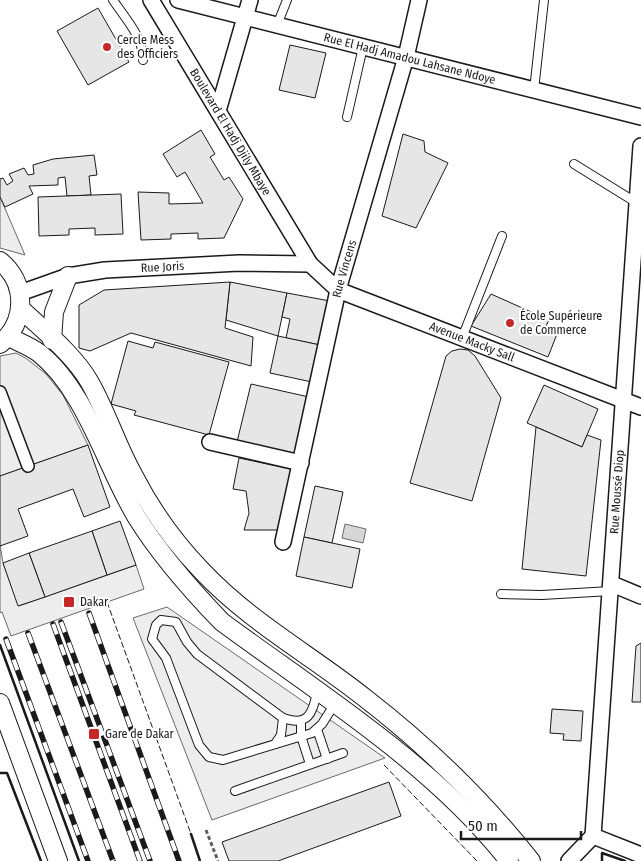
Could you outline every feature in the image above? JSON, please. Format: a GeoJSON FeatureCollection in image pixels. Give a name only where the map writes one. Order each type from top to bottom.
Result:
{"type":"FeatureCollection","features":[{"type":"Feature","properties":{"kind":"street","name":"Boulevard El Hadj Djily Mbaye"},"geometry":{"type":"LineString","coordinates":[[151,0],[310,264]]}},
{"type":"Feature","properties":{"kind":"street","name":"Rue El Hadj Amadou Lahsane Ndoye"},"geometry":{"type":"LineString","coordinates":[[178,0],[641,117]]}},
{"type":"Feature","properties":{"kind":"street"},"geometry":{"type":"LineString","coordinates":[[218,111],[250,0]]}},
{"type":"Feature","properties":{"kind":"street","name":"Rue Vincens"},"geometry":{"type":"LineString","coordinates":[[283,542],[338,290],[406,57],[419,0]]}},
{"type":"Feature","properties":{"kind":"street","name":"Rue Moussé Diop"},"geometry":{"type":"LineString","coordinates":[[593,836],[625,402],[641,146]]}},
{"type":"Feature","properties":{"kind":"street"},"geometry":{"type":"LineString","coordinates":[[0,261],[14,276],[21,301],[52,340],[74,362],[89,381],[135,479],[171,534],[201,570],[229,598],[261,624],[364,697],[413,737],[459,778],[499,820],[531,861]]}},
{"type":"Feature","properties":{"kind":"street","name":"Rue Joris"},"geometry":{"type":"LineString","coordinates":[[21,301],[68,276],[105,270],[239,263],[310,264]]}},
{"type":"Feature","properties":{"kind":"street","name":"Avenue Macky Sall"},"geometry":{"type":"LineString","coordinates":[[310,264],[338,290],[641,407]]}},
{"type":"Feature","properties":{"kind":"street"},"geometry":{"type":"LineString","coordinates":[[52,340],[57,300],[68,276]]}},
{"type":"Feature","properties":{"kind":"street"},"geometry":{"type":"LineString","coordinates":[[21,301],[17,324],[4,340],[38,353],[56,370],[73,393],[135,514],[161,553],[201,599],[222,622],[421,769],[463,808],[509,861]]}},
{"type":"Feature","properties":{"kind":"street"},"geometry":{"type":"LineString","coordinates":[[0,392],[28,466]]}},
{"type":"Feature","properties":{"kind":"street"},"geometry":{"type":"LineString","coordinates":[[210,442],[301,463]]}},
{"type":"Feature","properties":{"kind":"street"},"geometry":{"type":"LineString","coordinates":[[611,588],[641,596]]}},
{"type":"Feature","properties":{"kind":"street"},"geometry":{"type":"LineString","coordinates":[[0,703],[58,861]]}},
{"type":"Feature","properties":{"kind":"street"},"geometry":{"type":"LineString","coordinates":[[569,861],[593,836],[641,855]]}},
{"type":"Feature","properties":{"kind":"lane"},"geometry":{"type":"LineString","coordinates":[[113,0],[139,40],[143,49],[143,60]]}},
{"type":"Feature","properties":{"kind":"lane"},"geometry":{"type":"LineString","coordinates":[[277,25],[287,0]]}},
{"type":"Feature","properties":{"kind":"lane"},"geometry":{"type":"LineString","coordinates":[[534,90],[544,0]]}},
{"type":"Feature","properties":{"kind":"lane"},"geometry":{"type":"LineString","coordinates":[[347,117],[363,46]]}},
{"type":"Feature","properties":{"kind":"lane"},"geometry":{"type":"LineString","coordinates":[[574,164],[637,202]]}},
{"type":"Feature","properties":{"kind":"lane"},"geometry":{"type":"LineString","coordinates":[[462,338],[502,236]]}},
{"type":"Feature","properties":{"kind":"lane"},"geometry":{"type":"LineString","coordinates":[[501,594],[542,595],[611,588]]}},
{"type":"Feature","properties":{"kind":"lane"},"geometry":{"type":"LineString","coordinates":[[317,692],[314,709],[309,716],[300,721],[283,718],[197,654],[187,642],[176,622],[162,620],[156,625],[152,639],[166,658],[199,746],[208,757],[223,760],[301,736],[317,729],[334,705]]}},
{"type":"Feature","properties":{"kind":"lane"},"geometry":{"type":"LineString","coordinates":[[275,744],[281,735],[283,718]]}},
{"type":"Feature","properties":{"kind":"lane"},"geometry":{"type":"LineString","coordinates":[[300,721],[301,736],[310,764]]}},
{"type":"Feature","properties":{"kind":"lane"},"geometry":{"type":"LineString","coordinates":[[317,729],[327,759]]}},
{"type":"Feature","properties":{"kind":"lane"},"geometry":{"type":"LineString","coordinates":[[235,791],[343,753]]}},
{"type":"Feature","properties":{"kind":"path"},"geometry":{"type":"LineString","coordinates":[[206,830],[218,861]]}},
{"type":"Feature","properties":{"kind":"shaded area"},"geometry":{"type":"Polygon","coordinates":[[[0,197],[25,255],[0,248],[0,197]]]}},
{"type":"Feature","properties":{"kind":"shaded area"},"geometry":{"type":"Polygon","coordinates":[[[16,353],[46,374],[63,395],[88,445],[0,476],[0,356],[16,353]]]}},
{"type":"Feature","properties":{"kind":"shaded area"},"geometry":{"type":"Polygon","coordinates":[[[345,524],[366,529],[363,543],[342,538],[345,524]]]}},
{"type":"Feature","properties":{"kind":"shaded area"},"geometry":{"type":"Polygon","coordinates":[[[0,545],[3,563],[19,606],[136,565],[144,589],[11,636],[2,612],[0,613],[0,545]]]}},
{"type":"Feature","properties":{"kind":"shaded area"},"geometry":{"type":"Polygon","coordinates":[[[167,607],[385,758],[212,820],[133,618],[167,607]]]}},
{"type":"Feature","properties":{"kind":"building"},"geometry":{"type":"Polygon","coordinates":[[[98,8],[129,62],[88,85],[57,31],[98,8]]]}},
{"type":"Feature","properties":{"kind":"building"},"geometry":{"type":"Polygon","coordinates":[[[290,45],[326,53],[315,98],[279,90],[290,45]]]}},
{"type":"Feature","properties":{"kind":"building"},"geometry":{"type":"Polygon","coordinates":[[[201,130],[215,154],[210,157],[224,180],[229,177],[243,199],[224,238],[198,239],[198,233],[171,234],[171,239],[141,240],[138,192],[169,193],[169,204],[203,203],[185,172],[177,177],[163,154],[201,130]]]}},
{"type":"Feature","properties":{"kind":"building"},"geometry":{"type":"Polygon","coordinates":[[[403,134],[424,141],[425,152],[448,163],[416,228],[382,216],[403,134]]]}},
{"type":"Feature","properties":{"kind":"building"},"geometry":{"type":"Polygon","coordinates":[[[94,155],[97,175],[89,176],[91,195],[67,196],[65,177],[58,178],[58,185],[29,186],[33,194],[5,207],[0,197],[0,179],[3,178],[7,185],[13,181],[9,174],[24,168],[28,175],[34,174],[33,165],[53,159],[94,155]]]}},
{"type":"Feature","properties":{"kind":"building"},"geometry":{"type":"Polygon","coordinates":[[[121,194],[123,234],[95,235],[95,228],[69,229],[69,235],[39,236],[38,197],[121,194]]]}},
{"type":"Feature","properties":{"kind":"building"},"geometry":{"type":"Polygon","coordinates":[[[230,282],[287,293],[278,336],[226,320],[230,282]]]}},
{"type":"Feature","properties":{"kind":"building"},"geometry":{"type":"Polygon","coordinates":[[[230,282],[225,328],[253,337],[251,366],[131,333],[90,351],[79,348],[79,305],[104,290],[230,282]]]}},
{"type":"Feature","properties":{"kind":"building"},"geometry":{"type":"Polygon","coordinates":[[[287,293],[330,301],[320,345],[286,338],[290,319],[282,317],[287,293]]]}},
{"type":"Feature","properties":{"kind":"building","name":"École Supérieure de Commerce"},"geometry":{"type":"Polygon","coordinates":[[[491,294],[549,320],[545,328],[557,334],[548,357],[471,326],[491,294]]]}},
{"type":"Feature","properties":{"kind":"building"},"geometry":{"type":"Polygon","coordinates":[[[278,336],[320,345],[312,382],[270,373],[278,336]]]}},
{"type":"Feature","properties":{"kind":"building"},"geometry":{"type":"Polygon","coordinates":[[[128,341],[153,348],[155,342],[229,362],[209,435],[134,415],[136,411],[111,404],[128,341]]]}},
{"type":"Feature","properties":{"kind":"building"},"geometry":{"type":"Polygon","coordinates":[[[468,350],[475,356],[501,398],[472,501],[410,483],[446,356],[452,351],[468,350]]]}},
{"type":"Feature","properties":{"kind":"building"},"geometry":{"type":"Polygon","coordinates":[[[251,384],[309,397],[295,455],[237,442],[251,384]]]}},
{"type":"Feature","properties":{"kind":"building"},"geometry":{"type":"Polygon","coordinates":[[[544,385],[598,409],[582,447],[527,423],[544,385]]]}},
{"type":"Feature","properties":{"kind":"building"},"geometry":{"type":"Polygon","coordinates":[[[536,427],[582,447],[587,435],[601,440],[586,576],[522,569],[536,427]]]}},
{"type":"Feature","properties":{"kind":"building"},"geometry":{"type":"Polygon","coordinates":[[[88,445],[110,507],[84,517],[73,489],[18,509],[28,536],[0,546],[0,476],[88,445]]]}},
{"type":"Feature","properties":{"kind":"building"},"geometry":{"type":"Polygon","coordinates":[[[239,458],[292,469],[279,530],[244,530],[249,513],[246,491],[233,489],[239,458]]]}},
{"type":"Feature","properties":{"kind":"building"},"geometry":{"type":"Polygon","coordinates":[[[315,486],[343,492],[332,543],[304,537],[315,486]]]}},
{"type":"Feature","properties":{"kind":"building"},"geometry":{"type":"Polygon","coordinates":[[[120,521],[136,565],[107,575],[92,531],[120,521]]]}},
{"type":"Feature","properties":{"kind":"building"},"geometry":{"type":"Polygon","coordinates":[[[92,531],[107,575],[45,597],[29,553],[92,531]]]}},
{"type":"Feature","properties":{"kind":"building"},"geometry":{"type":"Polygon","coordinates":[[[304,537],[360,549],[352,588],[296,576],[304,537]]]}},
{"type":"Feature","properties":{"kind":"building"},"geometry":{"type":"Polygon","coordinates":[[[29,553],[45,597],[18,606],[3,563],[29,553]]]}},
{"type":"Feature","properties":{"kind":"building"},"geometry":{"type":"Polygon","coordinates":[[[641,643],[641,702],[632,702],[636,646],[641,643]]]}},
{"type":"Feature","properties":{"kind":"building"},"geometry":{"type":"Polygon","coordinates":[[[552,709],[583,711],[581,741],[563,740],[564,734],[550,733],[552,709]]]}},
{"type":"Feature","properties":{"kind":"building"},"geometry":{"type":"Polygon","coordinates":[[[389,782],[401,816],[278,861],[229,861],[222,842],[389,782]]]}},
{"type":"Feature","properties":{"kind":"railway"},"geometry":{"type":"LineString","coordinates":[[89,613],[179,861]]}},
{"type":"Feature","properties":{"kind":"railway"},"geometry":{"type":"LineString","coordinates":[[61,622],[150,861]]}},
{"type":"Feature","properties":{"kind":"railway"},"geometry":{"type":"LineString","coordinates":[[53,624],[140,861]]}},
{"type":"Feature","properties":{"kind":"railway"},"geometry":{"type":"LineString","coordinates":[[28,633],[113,861]]}},
{"type":"Feature","properties":{"kind":"railway"},"geometry":{"type":"LineString","coordinates":[[6,639],[88,861]]}},
{"type":"Feature","properties":{"kind":"fence"},"geometry":{"type":"LineString","coordinates":[[107,602],[191,834]]}},
{"type":"Feature","properties":{"kind":"fence"},"geometry":{"type":"LineString","coordinates":[[384,765],[477,861]]}},
{"type":"Feature","properties":{"kind":"wall"},"geometry":{"type":"LineString","coordinates":[[0,645],[79,861]]}},
{"type":"Feature","properties":{"kind":"wall"},"geometry":{"type":"LineString","coordinates":[[0,773],[7,773],[41,861]]}},
{"type":"Feature","properties":{"kind":"wall"},"geometry":{"type":"LineString","coordinates":[[191,834],[200,861]]}},
{"type":"Feature","properties":{"kind":"wall"},"geometry":{"type":"LineString","coordinates":[[602,861],[602,853],[625,861]]}},
{"type":"Feature","properties":{"kind":"place","name":"Cercle Mess des Officiers"},"geometry":{"type":"Point","coordinates":[107,47]}},
{"type":"Feature","properties":{"kind":"place","name":"École Supérieure de Commerce"},"geometry":{"type":"Point","coordinates":[510,323]}},
{"type":"Feature","properties":{"kind":"place","name":"Dakar"},"geometry":{"type":"Point","coordinates":[69,602]}},
{"type":"Feature","properties":{"kind":"place","name":"Gare de Dakar"},"geometry":{"type":"Point","coordinates":[94,734]}}]}
